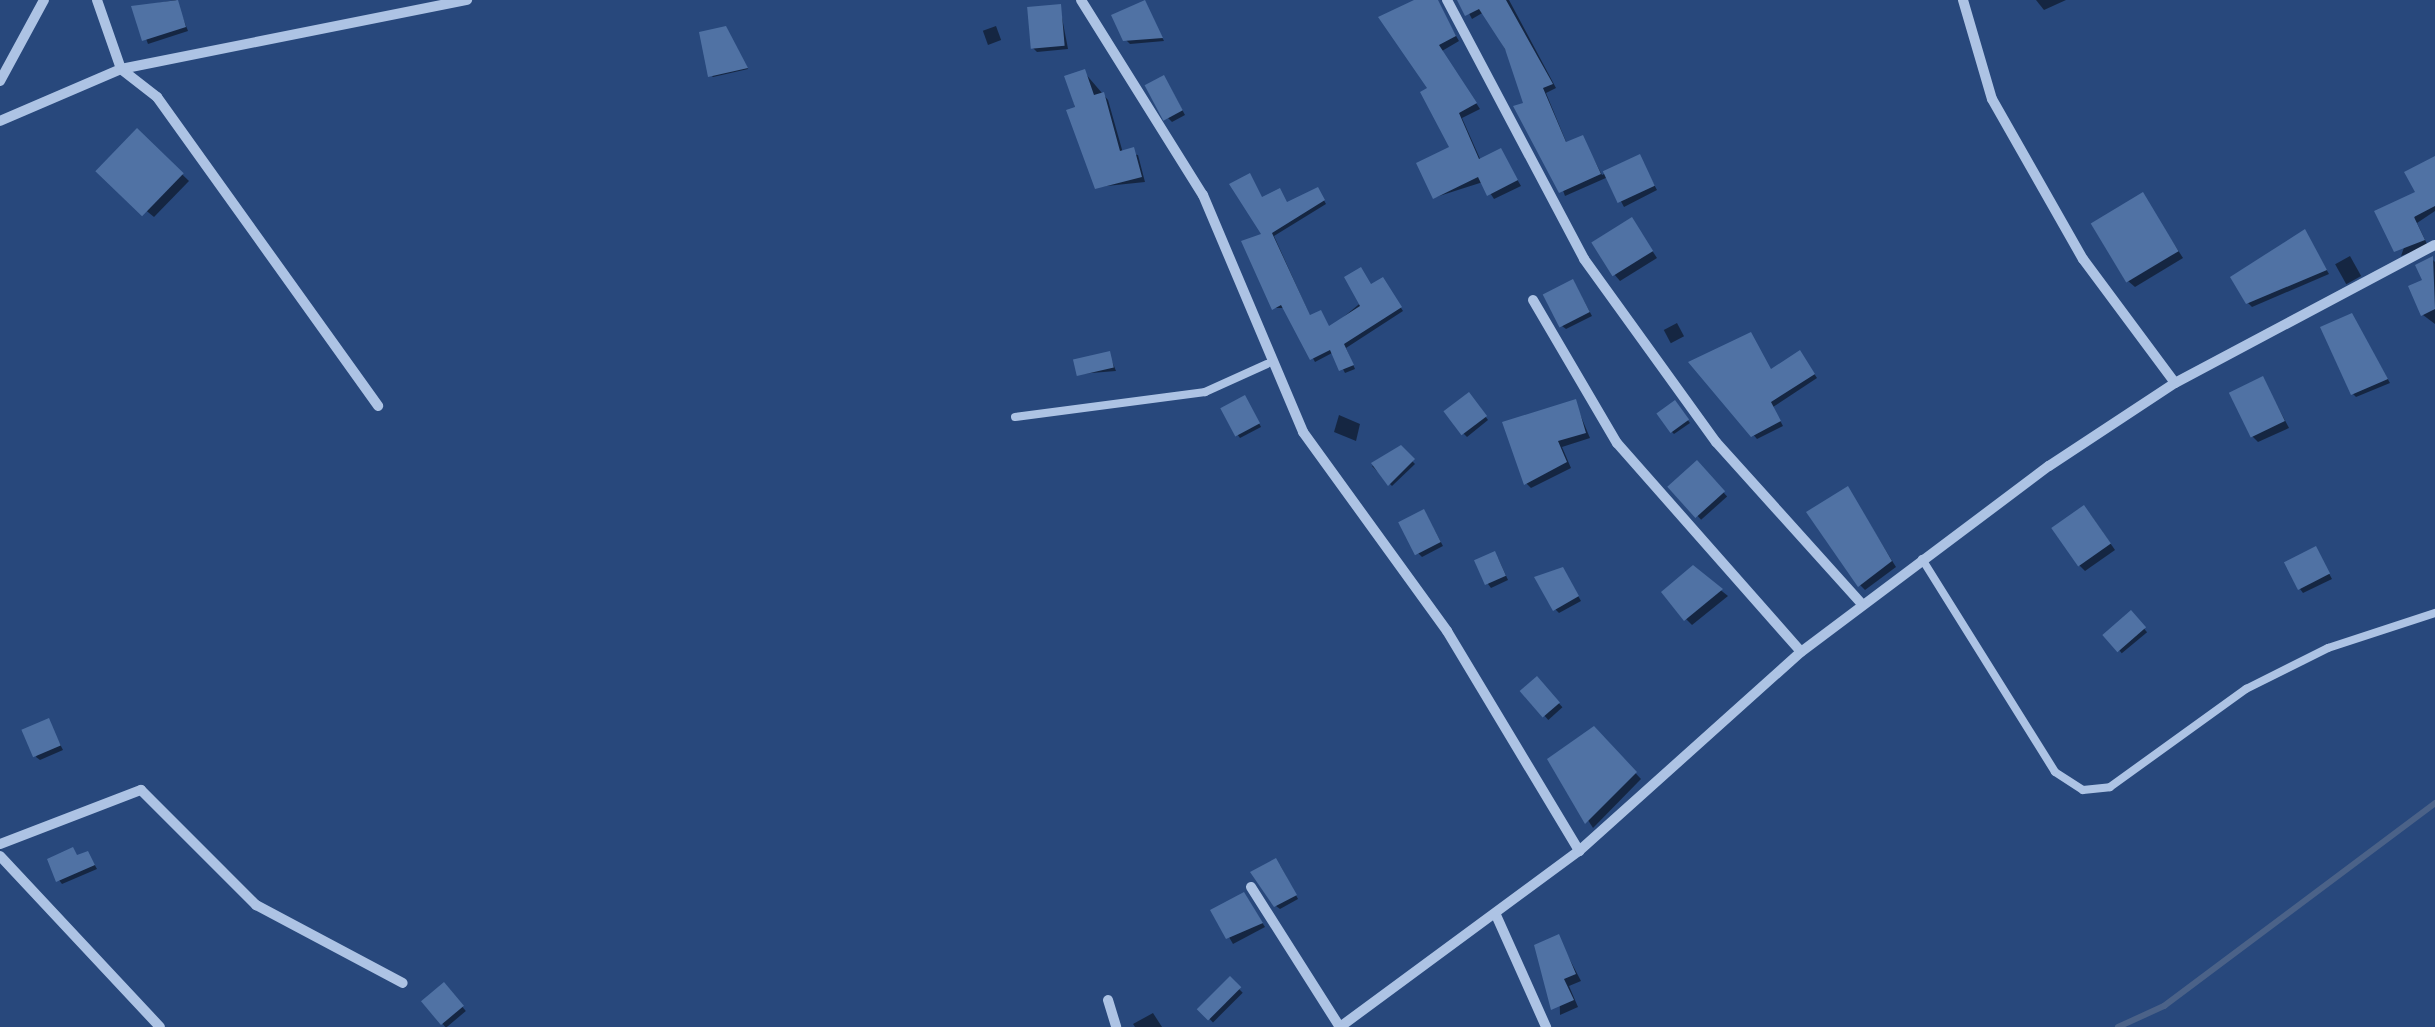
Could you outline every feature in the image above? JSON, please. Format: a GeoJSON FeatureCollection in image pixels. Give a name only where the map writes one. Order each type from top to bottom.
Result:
{"type":"FeatureCollection","features":[{"type":"Feature","properties":{"kind":"street"},"geometry":{"type":"LineString","coordinates":[[0,81],[44,0]]}},
{"type":"Feature","properties":{"kind":"street"},"geometry":{"type":"LineString","coordinates":[[97,0],[121,70],[158,97],[378,406]]}},
{"type":"Feature","properties":{"kind":"street"},"geometry":{"type":"LineString","coordinates":[[0,121],[121,70],[466,0]]}},
{"type":"Feature","properties":{"kind":"street"},"geometry":{"type":"LineString","coordinates":[[1081,0],[1203,195],[1267,364],[1303,432],[1447,631],[1579,852]]}},
{"type":"Feature","properties":{"kind":"street"},"geometry":{"type":"LineString","coordinates":[[1447,0],[1584,259],[1716,442],[1862,604]]}},
{"type":"Feature","properties":{"kind":"street"},"geometry":{"type":"LineString","coordinates":[[1963,0],[1992,99],[2082,259],[2175,384]]}},
{"type":"Feature","properties":{"kind":"street"},"geometry":{"type":"LineString","coordinates":[[1251,886],[1340,1027],[1579,852],[1801,652],[1922,559],[2175,384],[2435,245]]}},
{"type":"Feature","properties":{"kind":"street"},"geometry":{"type":"LineString","coordinates":[[1533,300],[1617,443],[1801,652]]}},
{"type":"Feature","properties":{"kind":"street"},"geometry":{"type":"LineString","coordinates":[[0,844],[141,790],[256,904],[403,984]]}},
{"type":"Feature","properties":{"kind":"street"},"geometry":{"type":"LineString","coordinates":[[0,856],[160,1027]]}},
{"type":"Feature","properties":{"kind":"street"},"geometry":{"type":"LineString","coordinates":[[1496,915],[1546,1027]]}},
{"type":"Feature","properties":{"kind":"street"},"geometry":{"type":"LineString","coordinates":[[1108,1000],[1116,1027]]}},
{"type":"Feature","properties":{"kind":"lane"},"geometry":{"type":"LineString","coordinates":[[1015,417],[1205,392],[1267,364]]}},
{"type":"Feature","properties":{"kind":"lane"},"geometry":{"type":"LineString","coordinates":[[1922,559],[2054,772],[2092,790],[2110,787],[2246,689],[2328,648],[2435,613]]}},
{"type":"Feature","properties":{"kind":"building"},"geometry":{"type":"Polygon","coordinates":[[[178,0],[186,27],[142,41],[131,6],[178,0]]]}},
{"type":"Feature","properties":{"kind":"building"},"geometry":{"type":"Polygon","coordinates":[[[1145,0],[1163,38],[1123,41],[1111,15],[1145,0]]]}},
{"type":"Feature","properties":{"kind":"building"},"geometry":{"type":"Polygon","coordinates":[[[1414,0],[1438,0],[1456,36],[1439,45],[1477,103],[1459,113],[1479,159],[1501,148],[1518,180],[1487,196],[1478,177],[1433,199],[1416,163],[1449,147],[1420,92],[1427,88],[1378,17],[1414,0]]]}},
{"type":"Feature","properties":{"kind":"building"},"geometry":{"type":"Polygon","coordinates":[[[1457,0],[1506,0],[1553,84],[1543,88],[1566,142],[1583,135],[1601,174],[1559,193],[1513,106],[1523,103],[1505,49],[1479,9],[1465,16],[1457,0]]]}},
{"type":"Feature","properties":{"kind":"building"},"geometry":{"type":"Polygon","coordinates":[[[1061,4],[1065,46],[1031,49],[1027,7],[1061,4]]]}},
{"type":"Feature","properties":{"kind":"building"},"geometry":{"type":"Polygon","coordinates":[[[726,26],[748,68],[708,77],[699,32],[726,26]]]}},
{"type":"Feature","properties":{"kind":"building"},"geometry":{"type":"Polygon","coordinates":[[[1085,69],[1094,95],[1104,92],[1120,151],[1134,147],[1142,177],[1095,189],[1066,110],[1075,107],[1064,76],[1085,69]]]}},
{"type":"Feature","properties":{"kind":"building"},"geometry":{"type":"Polygon","coordinates":[[[1164,75],[1183,110],[1163,121],[1145,85],[1164,75]]]}},
{"type":"Feature","properties":{"kind":"building"},"geometry":{"type":"Polygon","coordinates":[[[137,128],[184,173],[142,216],[95,171],[137,128]]]}},
{"type":"Feature","properties":{"kind":"building"},"geometry":{"type":"Polygon","coordinates":[[[1640,154],[1655,186],[1618,203],[1603,171],[1640,154]]]}},
{"type":"Feature","properties":{"kind":"building"},"geometry":{"type":"Polygon","coordinates":[[[2435,156],[2435,206],[2414,217],[2425,240],[2394,252],[2374,211],[2415,192],[2404,172],[2435,156]]]}},
{"type":"Feature","properties":{"kind":"building"},"geometry":{"type":"Polygon","coordinates":[[[1250,173],[1262,197],[1280,188],[1287,202],[1318,187],[1325,200],[1272,233],[1310,315],[1321,310],[1329,326],[1360,306],[1344,277],[1361,267],[1371,284],[1383,277],[1402,307],[1344,344],[1354,365],[1339,371],[1330,350],[1310,360],[1281,305],[1272,310],[1241,241],[1261,234],[1229,184],[1250,173]]]}},
{"type":"Feature","properties":{"kind":"building"},"geometry":{"type":"Polygon","coordinates":[[[2143,192],[2179,251],[2126,283],[2091,223],[2143,192]]]}},
{"type":"Feature","properties":{"kind":"building"},"geometry":{"type":"Polygon","coordinates":[[[1632,217],[1653,251],[1612,276],[1591,242],[1632,217]]]}},
{"type":"Feature","properties":{"kind":"building"},"geometry":{"type":"Polygon","coordinates":[[[2305,229],[2327,270],[2246,304],[2230,277],[2305,229]]]}},
{"type":"Feature","properties":{"kind":"building"},"geometry":{"type":"Polygon","coordinates":[[[2433,256],[2435,309],[2421,316],[2408,286],[2422,280],[2415,265],[2433,256]]]}},
{"type":"Feature","properties":{"kind":"building"},"geometry":{"type":"Polygon","coordinates":[[[1573,279],[1590,312],[1560,327],[1543,294],[1573,279]]]}},
{"type":"Feature","properties":{"kind":"building"},"geometry":{"type":"Polygon","coordinates":[[[2352,313],[2388,379],[2351,395],[2320,327],[2352,313]]]}},
{"type":"Feature","properties":{"kind":"building"},"geometry":{"type":"Polygon","coordinates":[[[1751,332],[1771,369],[1800,350],[1815,374],[1771,402],[1781,421],[1751,437],[1688,362],[1751,332]]]}},
{"type":"Feature","properties":{"kind":"building"},"geometry":{"type":"Polygon","coordinates":[[[1110,351],[1114,368],[1077,376],[1073,360],[1110,351]]]}},
{"type":"Feature","properties":{"kind":"building"},"geometry":{"type":"Polygon","coordinates":[[[2263,376],[2285,421],[2251,438],[2229,393],[2263,376]]]}},
{"type":"Feature","properties":{"kind":"building"},"geometry":{"type":"Polygon","coordinates":[[[1469,392],[1487,416],[1461,435],[1443,411],[1469,392]]]}},
{"type":"Feature","properties":{"kind":"building"},"geometry":{"type":"Polygon","coordinates":[[[1245,395],[1260,423],[1235,436],[1220,408],[1245,395]]]}},
{"type":"Feature","properties":{"kind":"building"},"geometry":{"type":"Polygon","coordinates":[[[1576,399],[1586,433],[1558,441],[1567,462],[1524,485],[1502,422],[1576,399]]]}},
{"type":"Feature","properties":{"kind":"building"},"geometry":{"type":"Polygon","coordinates":[[[1675,400],[1689,419],[1670,433],[1656,414],[1675,400]]]}},
{"type":"Feature","properties":{"kind":"building"},"geometry":{"type":"Polygon","coordinates":[[[1401,445],[1415,459],[1388,486],[1371,463],[1401,445]]]}},
{"type":"Feature","properties":{"kind":"building"},"geometry":{"type":"Polygon","coordinates":[[[1697,460],[1725,491],[1695,518],[1667,487],[1697,460]]]}},
{"type":"Feature","properties":{"kind":"building"},"geometry":{"type":"Polygon","coordinates":[[[1848,486],[1892,561],[1858,587],[1806,512],[1848,486]]]}},
{"type":"Feature","properties":{"kind":"building"},"geometry":{"type":"Polygon","coordinates":[[[2084,505],[2111,544],[2078,566],[2051,528],[2084,505]]]}},
{"type":"Feature","properties":{"kind":"building"},"geometry":{"type":"Polygon","coordinates":[[[1424,509],[1441,542],[1415,555],[1398,522],[1424,509]]]}},
{"type":"Feature","properties":{"kind":"building"},"geometry":{"type":"Polygon","coordinates":[[[2316,546],[2330,574],[2298,590],[2284,562],[2316,546]]]}},
{"type":"Feature","properties":{"kind":"building"},"geometry":{"type":"Polygon","coordinates":[[[1495,551],[1506,576],[1485,585],[1474,560],[1495,551]]]}},
{"type":"Feature","properties":{"kind":"building"},"geometry":{"type":"Polygon","coordinates":[[[1693,565],[1723,589],[1684,621],[1661,592],[1693,565]]]}},
{"type":"Feature","properties":{"kind":"building"},"geometry":{"type":"Polygon","coordinates":[[[1563,567],[1579,596],[1553,611],[1534,577],[1563,567]]]}},
{"type":"Feature","properties":{"kind":"building"},"geometry":{"type":"Polygon","coordinates":[[[2131,610],[2146,627],[2117,652],[2102,635],[2131,610]]]}},
{"type":"Feature","properties":{"kind":"building"},"geometry":{"type":"Polygon","coordinates":[[[1537,676],[1560,702],[1543,718],[1520,691],[1537,676]]]}},
{"type":"Feature","properties":{"kind":"building"},"geometry":{"type":"Polygon","coordinates":[[[49,718],[61,746],[33,757],[21,730],[49,718]]]}},
{"type":"Feature","properties":{"kind":"building"},"geometry":{"type":"Polygon","coordinates":[[[1594,726],[1637,772],[1585,824],[1547,759],[1594,726]]]}},
{"type":"Feature","properties":{"kind":"building"},"geometry":{"type":"Polygon","coordinates":[[[73,847],[77,855],[88,851],[95,865],[56,882],[47,859],[73,847]]]}},
{"type":"Feature","properties":{"kind":"building"},"geometry":{"type":"Polygon","coordinates":[[[1276,858],[1297,895],[1274,907],[1250,872],[1276,858]]]}},
{"type":"Feature","properties":{"kind":"building"},"geometry":{"type":"Polygon","coordinates":[[[1244,892],[1263,923],[1226,939],[1210,910],[1244,892]]]}},
{"type":"Feature","properties":{"kind":"building"},"geometry":{"type":"Polygon","coordinates":[[[1559,934],[1576,974],[1564,979],[1574,1000],[1551,1010],[1534,945],[1559,934]]]}},
{"type":"Feature","properties":{"kind":"building"},"geometry":{"type":"Polygon","coordinates":[[[1230,976],[1241,987],[1208,1021],[1197,1009],[1230,976]]]}},
{"type":"Feature","properties":{"kind":"building"},"geometry":{"type":"Polygon","coordinates":[[[444,982],[464,1006],[441,1025],[421,1001],[444,982]]]}},
{"type":"Feature","properties":{"kind":"waterway"},"geometry":{"type":"LineString","coordinates":[[2118,1027],[2164,1006],[2435,803]]}}]}
